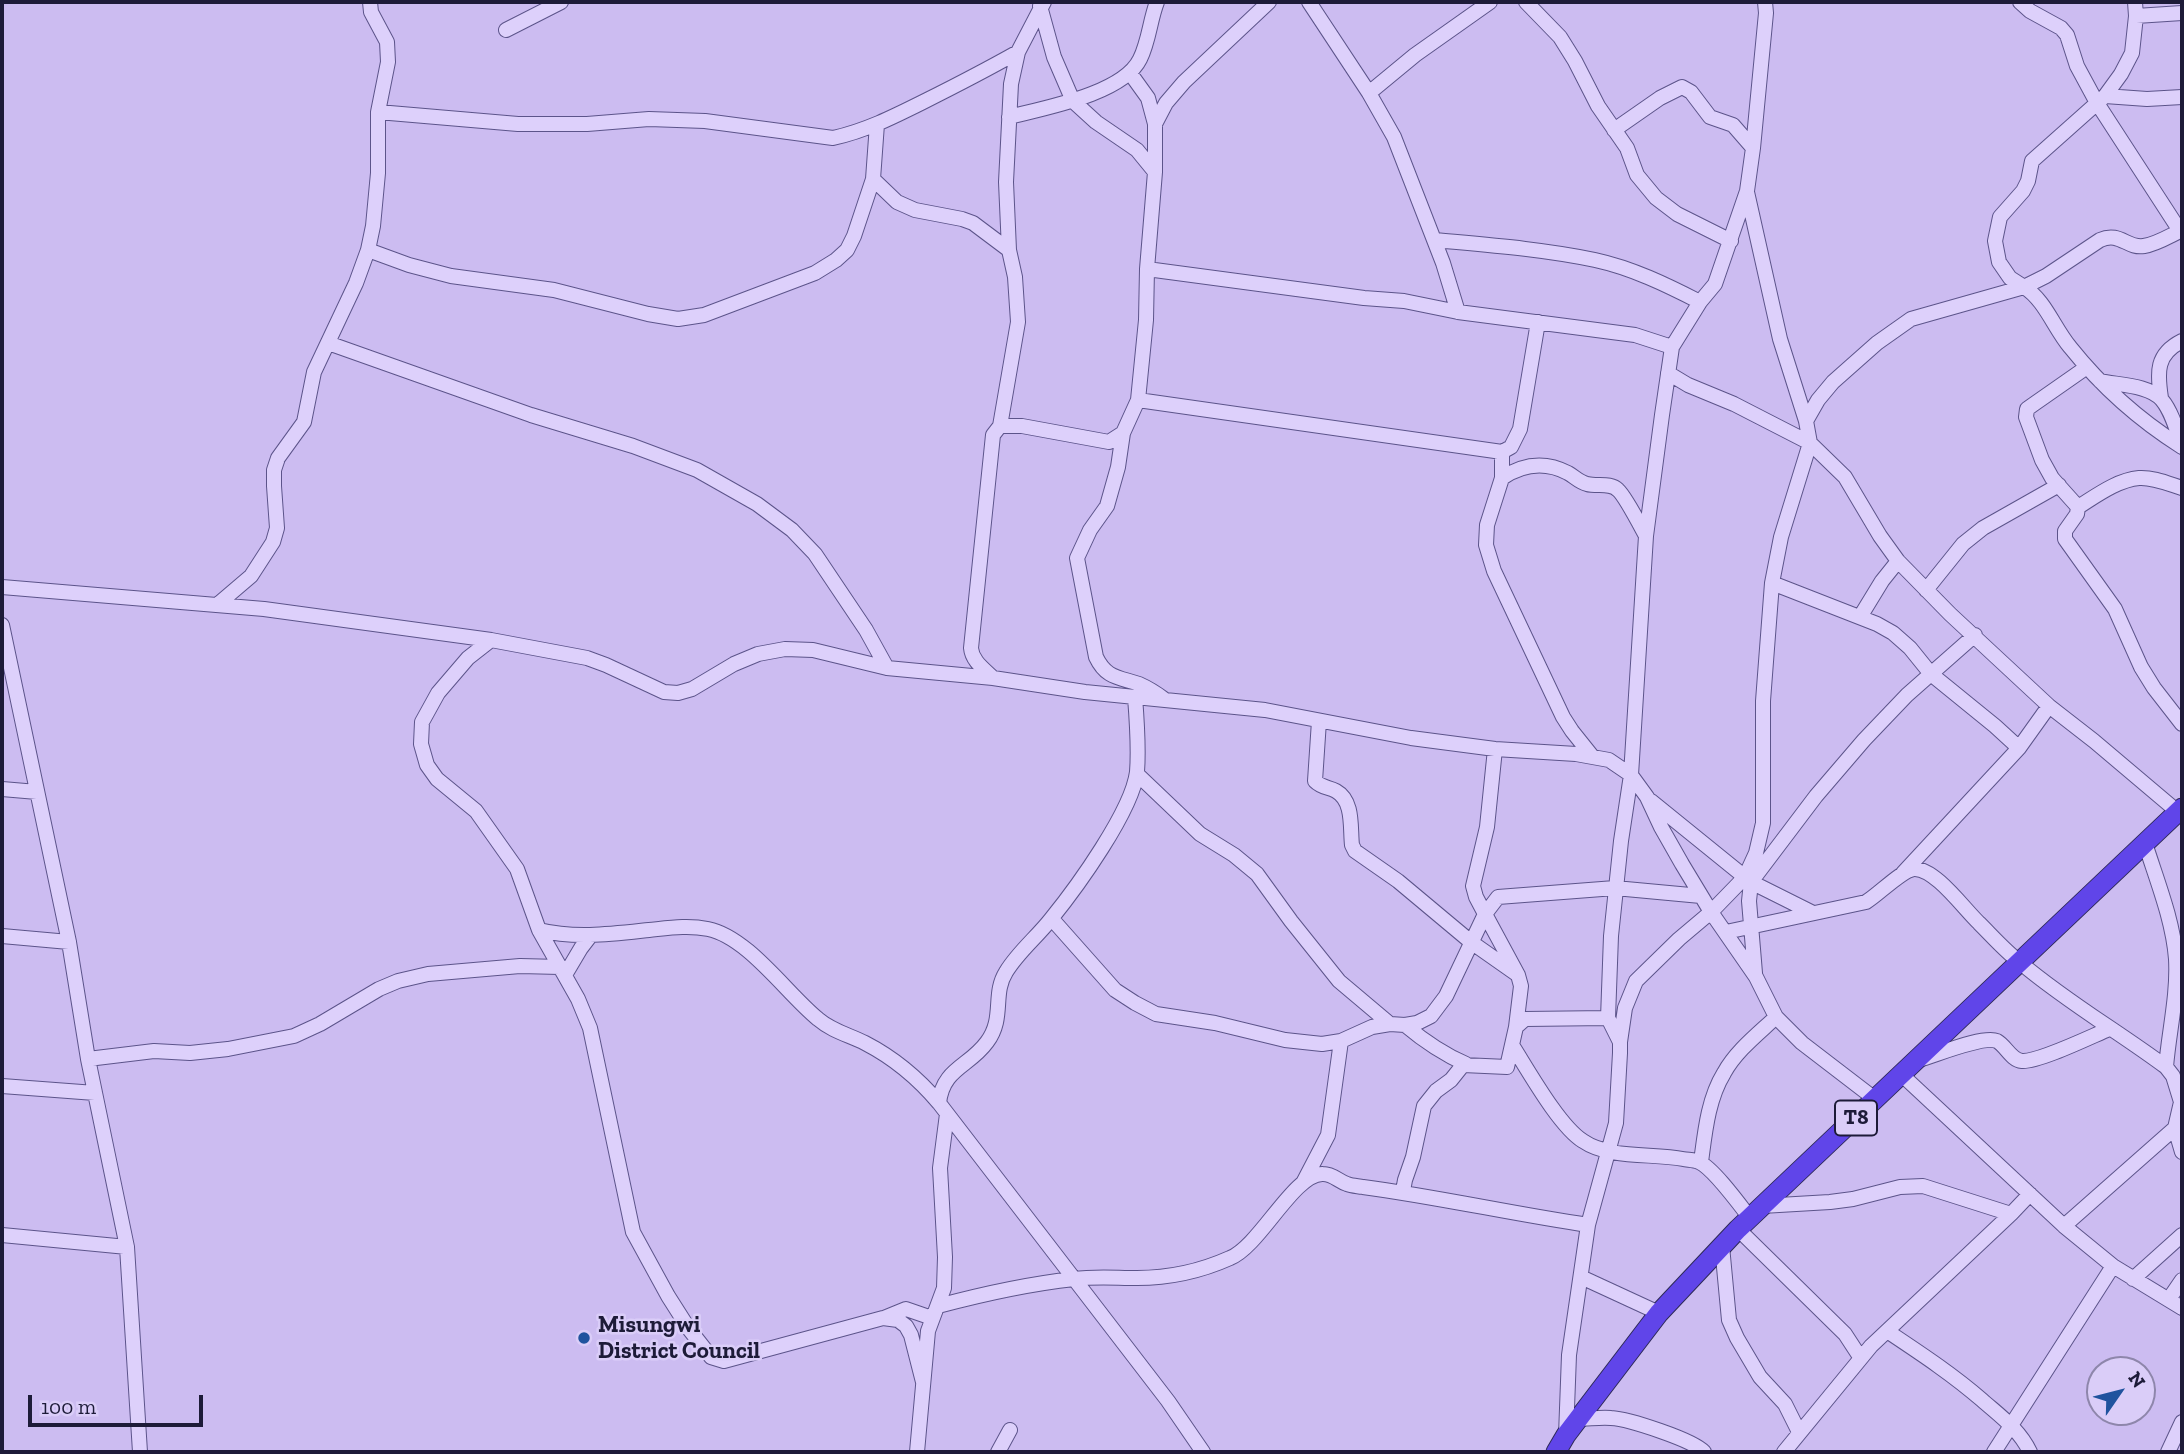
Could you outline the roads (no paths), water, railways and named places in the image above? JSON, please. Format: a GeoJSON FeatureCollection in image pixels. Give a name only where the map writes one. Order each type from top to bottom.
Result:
{"type":"FeatureCollection","features":[{"type":"Feature","properties":{"kind":"highway","name":"T8"},"geometry":{"type":"LineString","coordinates":[[1556,1452],[1659,1313],[1722,1246],[2180,810]]}},
{"type":"Feature","properties":{"kind":"street"},"geometry":{"type":"LineString","coordinates":[[217,605],[251,576],[273,542],[277,528],[274,486],[278,458],[304,422],[314,372],[356,283],[368,250],[378,173],[378,113],[387,75],[388,51],[387,42],[370,12],[370,2]]}},
{"type":"Feature","properties":{"kind":"street"},"geometry":{"type":"LineString","coordinates":[[506,30],[561,2]]}},
{"type":"Feature","properties":{"kind":"street"},"geometry":{"type":"LineString","coordinates":[[1009,117],[1073,101],[1102,90],[1130,73],[1140,60],[1157,2]]}},
{"type":"Feature","properties":{"kind":"street"},"geometry":{"type":"LineString","coordinates":[[1155,124],[1166,103],[1184,82],[1269,2]]}},
{"type":"Feature","properties":{"kind":"street"},"geometry":{"type":"LineString","coordinates":[[1309,2],[1369,93],[1394,137],[1434,240],[1458,312]]}},
{"type":"Feature","properties":{"kind":"street"},"geometry":{"type":"LineString","coordinates":[[1369,93],[1490,2]]}},
{"type":"Feature","properties":{"kind":"street"},"geometry":{"type":"LineString","coordinates":[[1526,2],[1560,37],[1627,148],[1637,175],[1663,205],[1731,241]]}},
{"type":"Feature","properties":{"kind":"street"},"geometry":{"type":"LineString","coordinates":[[1620,1042],[1608,1018],[1611,936],[1631,775],[1646,536],[1668,373],[1672,347],[1700,302],[1715,284],[1747,191],[1765,2]]}},
{"type":"Feature","properties":{"kind":"street"},"geometry":{"type":"LineString","coordinates":[[1806,421],[1833,382],[1877,343],[1911,319],[2024,288],[2108,236],[2135,246],[2145,246],[2181,230],[2101,99],[2077,66],[2067,35],[2061,27],[2030,11],[2021,2]]}},
{"type":"Feature","properties":{"kind":"street"},"geometry":{"type":"LineString","coordinates":[[2177,2],[2182,13],[2136,9],[2132,53],[2121,74],[2101,99],[2032,160],[2028,181],[2023,191],[2000,217],[1994,241],[1998,262],[2010,278],[2039,300],[2068,345],[2087,367],[2138,418],[2182,447]]}},
{"type":"Feature","properties":{"kind":"street"},"geometry":{"type":"LineString","coordinates":[[1041,4],[1054,57],[1073,101],[1104,129],[1137,150],[1155,172]]}},
{"type":"Feature","properties":{"kind":"street"},"geometry":{"type":"LineString","coordinates":[[993,678],[977,663],[971,648],[990,447],[993,435],[1000,426],[1018,322],[1016,288],[1009,250],[1006,182],[1011,84],[1018,52],[1041,4]]}},
{"type":"Feature","properties":{"kind":"street"},"geometry":{"type":"LineString","coordinates":[[378,113],[518,124],[587,124],[649,119],[705,121],[833,138],[877,124],[1018,52]]}},
{"type":"Feature","properties":{"kind":"street"},"geometry":{"type":"LineString","coordinates":[[1130,73],[1148,98],[1155,124],[1155,172],[1146,320],[1138,400],[1123,433],[1118,467],[1107,506],[1090,530],[1077,558],[1096,657],[1101,668],[1116,678],[1152,690],[1165,700]]}},
{"type":"Feature","properties":{"kind":"street"},"geometry":{"type":"LineString","coordinates":[[1614,130],[1660,98],[1682,87],[1691,92],[1710,117],[1733,125],[1753,148]]}},
{"type":"Feature","properties":{"kind":"street"},"geometry":{"type":"LineString","coordinates":[[2101,99],[2177,98],[2182,88]]}},
{"type":"Feature","properties":{"kind":"street"},"geometry":{"type":"LineString","coordinates":[[368,250],[452,276],[554,290],[648,314],[678,319],[704,315],[815,273],[847,250],[873,179],[877,124]]}},
{"type":"Feature","properties":{"kind":"street"},"geometry":{"type":"LineString","coordinates":[[873,179],[897,202],[915,210],[973,223],[1009,250]]}},
{"type":"Feature","properties":{"kind":"street"},"geometry":{"type":"LineString","coordinates":[[1747,191],[1780,339],[1806,421],[1810,443],[1781,537],[1772,583],[1763,701],[1763,823],[1748,879],[1755,977]]}},
{"type":"Feature","properties":{"kind":"street"},"geometry":{"type":"LineString","coordinates":[[1434,240],[1518,248],[1596,260],[1639,274],[1700,302]]}},
{"type":"Feature","properties":{"kind":"street"},"geometry":{"type":"LineString","coordinates":[[1147,269],[1404,301],[1458,312],[1635,335],[1672,347]]}},
{"type":"Feature","properties":{"kind":"street"},"geometry":{"type":"LineString","coordinates":[[1138,400],[1502,452],[1511,447],[1520,429],[1538,322]]}},
{"type":"Feature","properties":{"kind":"street"},"geometry":{"type":"LineString","coordinates":[[2182,341],[2167,350],[2160,363],[2158,377],[2161,398],[2182,447]]}},
{"type":"Feature","properties":{"kind":"street"},"geometry":{"type":"LineString","coordinates":[[328,343],[697,470],[757,504],[792,530],[815,554],[866,630],[887,668]]}},
{"type":"Feature","properties":{"kind":"street"},"geometry":{"type":"LineString","coordinates":[[2087,367],[2027,410],[2026,417],[2042,460],[2078,507],[2077,514],[2065,531],[2065,539],[2115,609],[2141,667],[2182,724]]}},
{"type":"Feature","properties":{"kind":"street"},"geometry":{"type":"LineString","coordinates":[[1668,373],[1810,443],[1845,477],[1898,561],[1926,590],[2049,706],[2180,810]]}},
{"type":"Feature","properties":{"kind":"street"},"geometry":{"type":"LineString","coordinates":[[2100,381],[2151,391],[2161,398]]}},
{"type":"Feature","properties":{"kind":"street"},"geometry":{"type":"LineString","coordinates":[[1000,426],[1022,426],[1109,442],[1123,433]]}},
{"type":"Feature","properties":{"kind":"street"},"geometry":{"type":"LineString","coordinates":[[1502,452],[1502,478],[1486,525],[1486,545],[1494,571],[1563,717],[1592,756]]}},
{"type":"Feature","properties":{"kind":"street"},"geometry":{"type":"LineString","coordinates":[[1502,478],[1523,467],[1545,465],[1571,474],[1581,482],[1611,485],[1620,491],[1646,536]]}},
{"type":"Feature","properties":{"kind":"street"},"geometry":{"type":"LineString","coordinates":[[2078,507],[2119,484],[2139,478],[2182,488]]}},
{"type":"Feature","properties":{"kind":"street"},"geometry":{"type":"LineString","coordinates":[[1926,590],[1963,544],[1983,528],[2059,485]]}},
{"type":"Feature","properties":{"kind":"street"},"geometry":{"type":"LineString","coordinates":[[1860,617],[1898,561]]}},
{"type":"Feature","properties":{"kind":"street"},"geometry":{"type":"LineString","coordinates":[[1772,583],[1860,617],[1893,633],[1910,648],[1931,674],[2019,748]]}},
{"type":"Feature","properties":{"kind":"street"},"geometry":{"type":"LineString","coordinates":[[2,587],[264,609],[491,640],[587,658],[664,692],[678,693],[692,689],[758,654],[785,649],[813,650],[887,668],[1265,710],[1399,736],[1609,760],[1631,775],[1647,797],[1701,896],[1755,977],[1776,1017],[1802,1043],[1875,1099]]}},
{"type":"Feature","properties":{"kind":"street"},"geometry":{"type":"LineString","coordinates":[[2,625],[69,942],[88,1059],[127,1247],[140,1452]]}},
{"type":"Feature","properties":{"kind":"street"},"geometry":{"type":"LineString","coordinates":[[1704,1452],[1688,1442],[1613,1418],[1572,1427],[1569,1355],[1588,1225],[1616,1123],[1620,1042],[1625,1008],[1636,981],[1748,879],[1883,719],[1975,635]]}},
{"type":"Feature","properties":{"kind":"street"},"geometry":{"type":"LineString","coordinates":[[491,640],[468,658],[432,702],[422,722],[421,744],[427,765],[437,779],[476,811],[503,847],[523,881],[539,930],[563,971],[590,1028],[633,1232],[668,1296],[711,1357],[724,1361],[883,1318],[906,1309],[935,1312],[1003,1289],[1101,1276],[1172,1276],[1230,1259],[1247,1248],[1302,1185],[1320,1152],[1328,1135],[1341,1041]]}},
{"type":"Feature","properties":{"kind":"street"},"geometry":{"type":"LineString","coordinates":[[917,1452],[925,1354],[944,1288],[940,1149],[944,1082],[986,1044],[995,1030],[999,1013],[1000,984],[1007,970],[1052,919],[1105,843],[1124,808],[1137,774],[1135,697]]}},
{"type":"Feature","properties":{"kind":"street"},"geometry":{"type":"LineString","coordinates":[[1726,932],[1866,902],[1881,893],[1903,873],[2019,748],[2049,706]]}},
{"type":"Feature","properties":{"kind":"street"},"geometry":{"type":"LineString","coordinates":[[1319,721],[1315,781],[1344,797],[1348,806],[1355,851],[1398,881],[1471,942],[1518,975]]}},
{"type":"Feature","properties":{"kind":"street"},"geometry":{"type":"LineString","coordinates":[[1495,749],[1487,827],[1473,886],[1521,986],[1516,1027],[1508,1065],[1505,1068]]}},
{"type":"Feature","properties":{"kind":"street"},"geometry":{"type":"LineString","coordinates":[[1137,774],[1200,834],[1234,855],[1257,874],[1339,981],[1397,1025],[1447,1056],[1466,1064],[1505,1068],[1537,1085]]}},
{"type":"Feature","properties":{"kind":"street"},"geometry":{"type":"LineString","coordinates":[[2,789],[37,792]]}},
{"type":"Feature","properties":{"kind":"street"},"geometry":{"type":"LineString","coordinates":[[1647,797],[1748,879],[1814,913]]}},
{"type":"Feature","properties":{"kind":"street"},"geometry":{"type":"LineString","coordinates":[[2145,844],[2166,911],[2175,957],[2174,1075],[2181,1102],[2175,1128],[2182,1152]]}},
{"type":"Feature","properties":{"kind":"street"},"geometry":{"type":"LineString","coordinates":[[1903,873],[1914,869],[1936,878],[2020,963],[2174,1075]]}},
{"type":"Feature","properties":{"kind":"street"},"geometry":{"type":"LineString","coordinates":[[1052,919],[1115,990],[1156,1014],[1215,1023],[1285,1040],[1322,1044],[1341,1041],[1372,1027],[1425,1020],[1446,996],[1485,914],[1498,897],[1615,888],[1701,896]]}},
{"type":"Feature","properties":{"kind":"street"},"geometry":{"type":"LineString","coordinates":[[539,930],[558,935],[591,935],[682,926],[710,929],[749,951],[819,1020],[890,1057],[921,1082],[943,1109],[1161,1391],[1203,1452]]}},
{"type":"Feature","properties":{"kind":"street"},"geometry":{"type":"LineString","coordinates":[[563,971],[591,935]]}},
{"type":"Feature","properties":{"kind":"street"},"geometry":{"type":"LineString","coordinates":[[2,936],[69,942]]}},
{"type":"Feature","properties":{"kind":"street"},"geometry":{"type":"LineString","coordinates":[[88,1059],[154,1051],[190,1053],[228,1049],[295,1036],[379,989],[428,974],[520,966],[563,971]]}},
{"type":"Feature","properties":{"kind":"street"},"geometry":{"type":"LineString","coordinates":[[1701,1162],[1712,1099],[1724,1072],[1747,1044],[1776,1017]]}},
{"type":"Feature","properties":{"kind":"street"},"geometry":{"type":"LineString","coordinates":[[1516,1027],[1525,1019],[1608,1018]]}},
{"type":"Feature","properties":{"kind":"street"},"geometry":{"type":"LineString","coordinates":[[1918,1060],[1989,1039],[2002,1045],[2015,1058],[2026,1060],[2109,1029]]}},
{"type":"Feature","properties":{"kind":"street"},"geometry":{"type":"LineString","coordinates":[[1512,1045],[1537,1085],[1584,1142],[1608,1152],[1664,1155],[1701,1162],[1725,1187],[1845,1334],[1860,1357]]}},
{"type":"Feature","properties":{"kind":"street"},"geometry":{"type":"LineString","coordinates":[[1403,1191],[1424,1106],[1436,1091],[1466,1064]]}},
{"type":"Feature","properties":{"kind":"street"},"geometry":{"type":"LineString","coordinates":[[1902,1075],[2064,1226],[2113,1266],[2182,1308]]}},
{"type":"Feature","properties":{"kind":"street"},"geometry":{"type":"LineString","coordinates":[[2,1086],[95,1093]]}},
{"type":"Feature","properties":{"kind":"street"},"geometry":{"type":"LineString","coordinates":[[2064,1226],[2175,1128]]}},
{"type":"Feature","properties":{"kind":"street"},"geometry":{"type":"LineString","coordinates":[[1320,1152],[1333,1176]]}},
{"type":"Feature","properties":{"kind":"street"},"geometry":{"type":"LineString","coordinates":[[1302,1185],[1318,1174],[1333,1176],[1347,1184],[1403,1191],[1588,1225]]}},
{"type":"Feature","properties":{"kind":"street"},"geometry":{"type":"LineString","coordinates":[[1750,1218],[1853,1199],[1899,1187],[1923,1186],[2011,1214]]}},
{"type":"Feature","properties":{"kind":"street"},"geometry":{"type":"LineString","coordinates":[[1790,1450],[1799,1433],[1860,1357],[2030,1195]]}},
{"type":"Feature","properties":{"kind":"street"},"geometry":{"type":"LineString","coordinates":[[2133,1279],[2182,1235]]}},
{"type":"Feature","properties":{"kind":"street"},"geometry":{"type":"LineString","coordinates":[[2,1236],[127,1247]]}},
{"type":"Feature","properties":{"kind":"street"},"geometry":{"type":"LineString","coordinates":[[1722,1246],[1729,1320],[1760,1377],[1785,1404],[1799,1433]]}},
{"type":"Feature","properties":{"kind":"street"},"geometry":{"type":"LineString","coordinates":[[1994,1452],[2113,1266]]}},
{"type":"Feature","properties":{"kind":"street"},"geometry":{"type":"LineString","coordinates":[[1581,1277],[1659,1313]]}},
{"type":"Feature","properties":{"kind":"street"},"geometry":{"type":"LineString","coordinates":[[2169,1300],[2182,1280]]}},
{"type":"Feature","properties":{"kind":"street"},"geometry":{"type":"LineString","coordinates":[[883,1318],[898,1320],[906,1326],[911,1335],[923,1382]]}},
{"type":"Feature","properties":{"kind":"street"},"geometry":{"type":"LineString","coordinates":[[1888,1331],[1957,1379],[2012,1425],[2027,1447]]}},
{"type":"Feature","properties":{"kind":"street"},"geometry":{"type":"LineString","coordinates":[[1845,1334],[1871,1346]]}},
{"type":"Feature","properties":{"kind":"street"},"geometry":{"type":"LineString","coordinates":[[2022,1409],[2027,1447]]}},
{"type":"Feature","properties":{"kind":"street"},"geometry":{"type":"LineString","coordinates":[[2168,1452],[2182,1422]]}},
{"type":"Feature","properties":{"kind":"street"},"geometry":{"type":"LineString","coordinates":[[998,1452],[1010,1430]]}},
{"type":"Feature","properties":{"kind":"place","name":"Misungwi District Council"},"geometry":{"type":"Point","coordinates":[584,1338]}}]}
